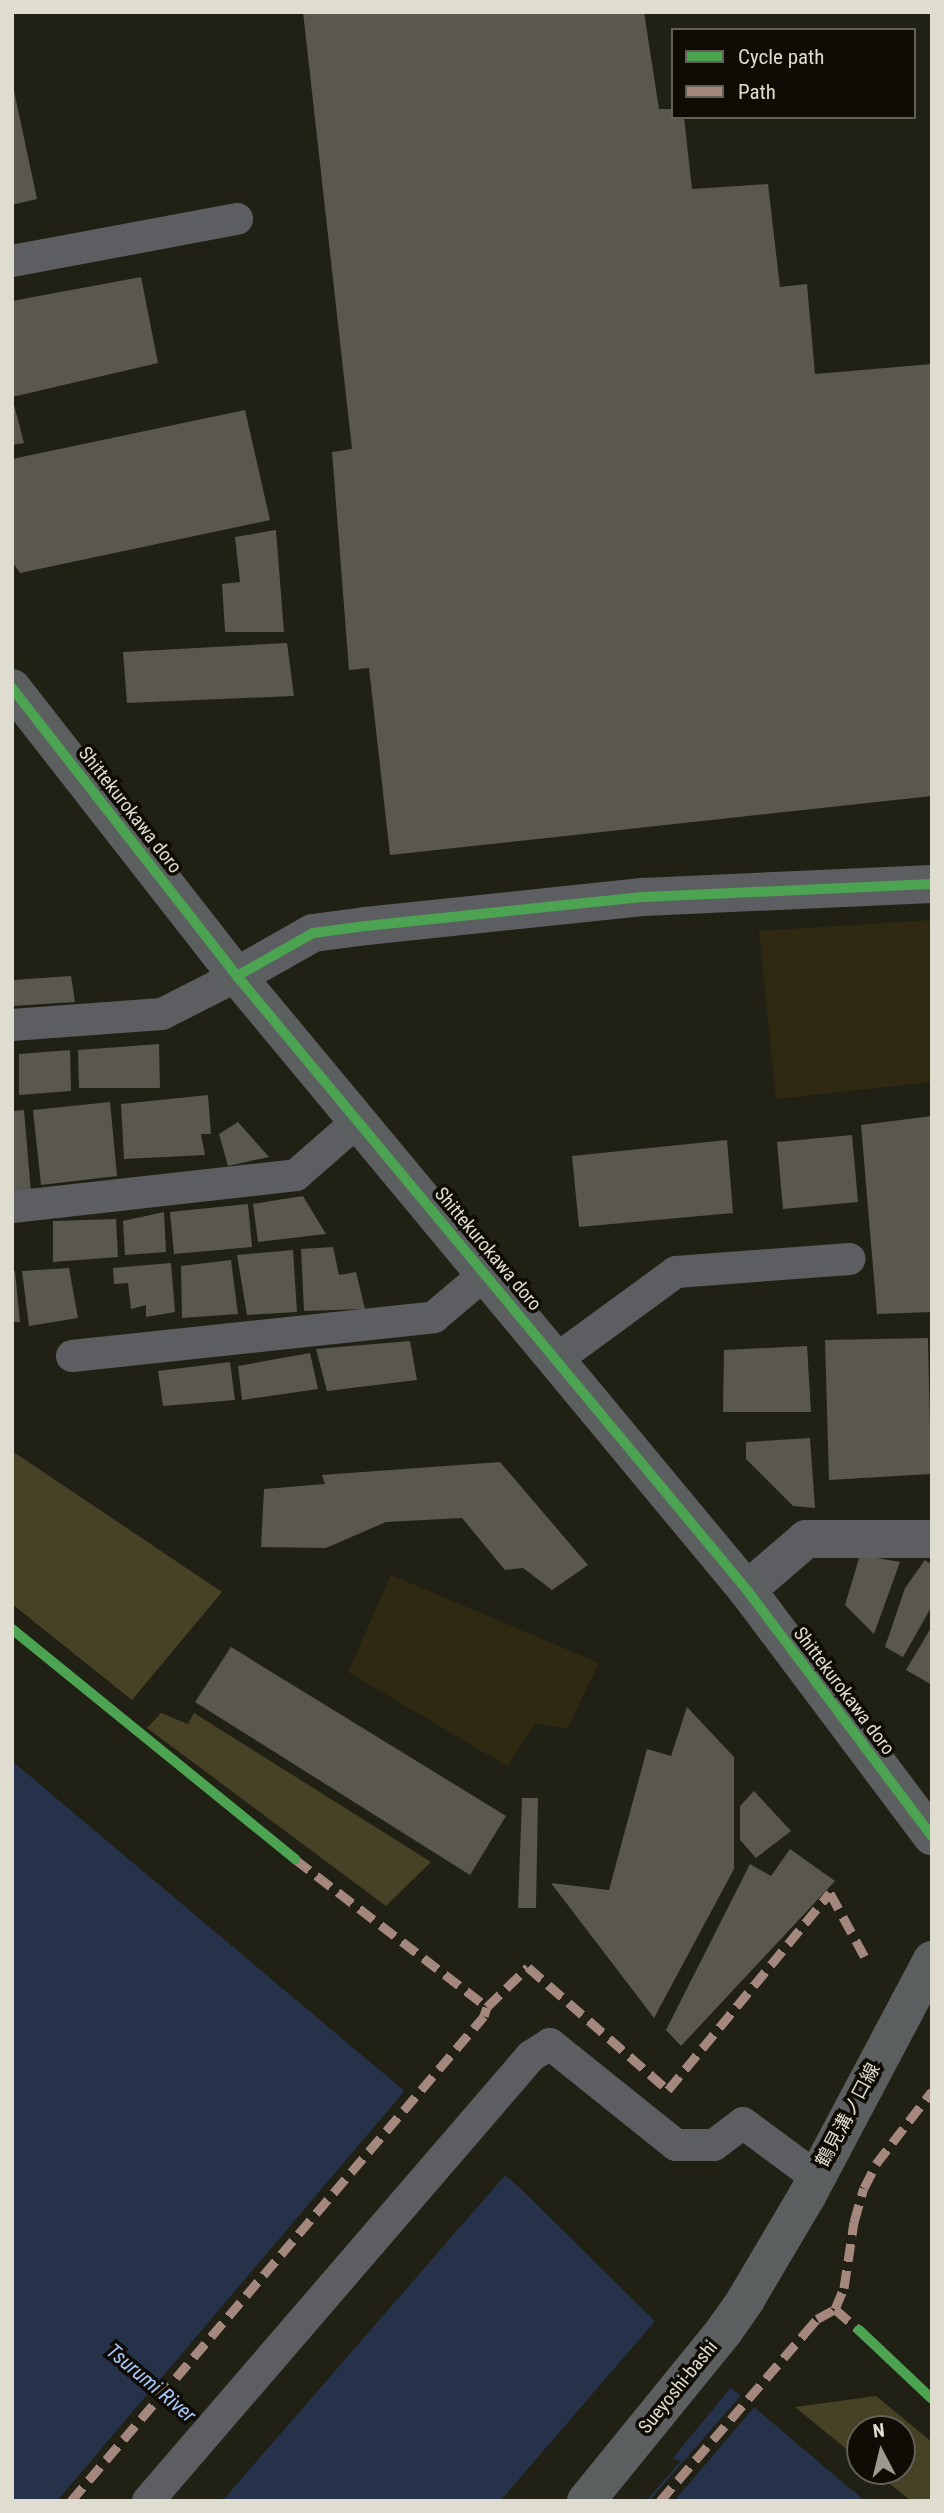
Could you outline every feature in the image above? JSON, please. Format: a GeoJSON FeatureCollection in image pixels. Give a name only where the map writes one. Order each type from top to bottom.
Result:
{"type":"FeatureCollection","features":[{"type":"Feature","properties":{"kind":"main road","name":"Shittekurokawa doro"},"geometry":{"type":"LineString","coordinates":[[12,688],[237,976],[747,1590],[932,1836]]}},
{"type":"Feature","properties":{"kind":"main road","name":"鶴見溝ノ口線"},"geometry":{"type":"LineString","coordinates":[[763,2269],[816,2177],[932,1960]]}},
{"type":"Feature","properties":{"kind":"main road","name":"Sueyoshi-bashi"},"geometry":{"type":"LineString","coordinates":[[586,2501],[723,2331],[763,2269]]}},
{"type":"Feature","properties":{"kind":"street"},"geometry":{"type":"LineString","coordinates":[[237,976],[313,933],[644,897],[932,884]]}},
{"type":"Feature","properties":{"kind":"street"},"geometry":{"type":"LineString","coordinates":[[747,1590],[806,1539],[932,1539]]}},
{"type":"Feature","properties":{"kind":"lane"},"geometry":{"type":"LineString","coordinates":[[12,261],[237,219]]}},
{"type":"Feature","properties":{"kind":"lane"},"geometry":{"type":"LineString","coordinates":[[12,1025],[163,1014],[237,976]]}},
{"type":"Feature","properties":{"kind":"lane"},"geometry":{"type":"LineString","coordinates":[[12,1207],[296,1175],[359,1120]]}},
{"type":"Feature","properties":{"kind":"lane"},"geometry":{"type":"LineString","coordinates":[[557,1359],[676,1272],[850,1259]]}},
{"type":"Feature","properties":{"kind":"lane"},"geometry":{"type":"LineString","coordinates":[[72,1356],[434,1317],[485,1273]]}},
{"type":"Feature","properties":{"kind":"lane"},"geometry":{"type":"LineString","coordinates":[[148,2501],[531,2056],[550,2044],[676,2145],[714,2144],[743,2123],[816,2177]]}},
{"type":"Feature","properties":{"kind":"shaded area"},"geometry":{"type":"Polygon","coordinates":[[[932,920],[932,1082],[776,1099],[759,931],[932,920]]]}},
{"type":"Feature","properties":{"kind":"shaded area"},"geometry":{"type":"Polygon","coordinates":[[[12,1451],[222,1592],[132,1700],[12,1604],[12,1451]]]}},
{"type":"Feature","properties":{"kind":"shaded area"},"geometry":{"type":"Polygon","coordinates":[[[391,1575],[599,1663],[567,1729],[536,1723],[507,1766],[348,1672],[391,1575]]]}},
{"type":"Feature","properties":{"kind":"shaded area"},"geometry":{"type":"Polygon","coordinates":[[[161,1713],[188,1724],[194,1713],[431,1862],[386,1906],[147,1728],[161,1713]]]}},
{"type":"Feature","properties":{"kind":"shaded area"},"geometry":{"type":"Polygon","coordinates":[[[876,2396],[899,2415],[846,2415],[846,2449],[795,2407],[876,2396]]]}},
{"type":"Feature","properties":{"kind":"shaded area"},"geometry":{"type":"Polygon","coordinates":[[[916,2429],[932,2442],[932,2501],[911,2501],[891,2485],[916,2485],[916,2429]]]}},
{"type":"Feature","properties":{"kind":"water","name":"Tsurumi River"},"geometry":{"type":"Polygon","coordinates":[[[12,1761],[521,2189],[671,2337],[865,2501],[12,2501],[12,1761]]]}},
{"type":"Feature","properties":{"kind":"pier"},"geometry":{"type":"Polygon","coordinates":[[[407,2088],[507,2173],[222,2501],[57,2501],[407,2088]]]}},
{"type":"Feature","properties":{"kind":"pier"},"geometry":{"type":"Polygon","coordinates":[[[657,2319],[733,2385],[672,2459],[681,2461],[646,2501],[500,2501],[657,2319]]]}},
{"type":"Feature","properties":{"kind":"pier"},"geometry":{"type":"Polygon","coordinates":[[[743,2393],[756,2405],[674,2501],[649,2501],[743,2393]]]}},
{"type":"Feature","properties":{"kind":"building"},"geometry":{"type":"Polygon","coordinates":[[[303,12],[644,12],[659,109],[671,109],[671,119],[684,119],[692,189],[768,184],[780,287],[807,284],[815,374],[932,364],[932,796],[390,855],[369,668],[349,670],[332,452],[352,449],[303,12]]]}},
{"type":"Feature","properties":{"kind":"building"},"geometry":{"type":"Polygon","coordinates":[[[12,87],[37,199],[12,205],[12,87]]]}},
{"type":"Feature","properties":{"kind":"building"},"geometry":{"type":"Polygon","coordinates":[[[141,277],[158,363],[12,397],[12,301],[141,277]]]}},
{"type":"Feature","properties":{"kind":"building"},"geometry":{"type":"Polygon","coordinates":[[[12,397],[24,443],[12,445],[12,397]]]}},
{"type":"Feature","properties":{"kind":"building"},"geometry":{"type":"Polygon","coordinates":[[[245,410],[270,520],[20,573],[12,562],[12,459],[245,410]]]}},
{"type":"Feature","properties":{"kind":"building"},"geometry":{"type":"Polygon","coordinates":[[[276,530],[284,632],[225,632],[222,584],[240,582],[235,537],[276,530]]]}},
{"type":"Feature","properties":{"kind":"building"},"geometry":{"type":"Polygon","coordinates":[[[287,643],[294,696],[127,703],[123,652],[287,643]]]}},
{"type":"Feature","properties":{"kind":"building"},"geometry":{"type":"Polygon","coordinates":[[[71,976],[75,1002],[12,1006],[12,980],[71,976]]]}},
{"type":"Feature","properties":{"kind":"building"},"geometry":{"type":"Polygon","coordinates":[[[159,1044],[160,1088],[79,1088],[78,1050],[159,1044]]]}},
{"type":"Feature","properties":{"kind":"building"},"geometry":{"type":"Polygon","coordinates":[[[70,1050],[71,1091],[19,1095],[19,1054],[70,1050]]]}},
{"type":"Feature","properties":{"kind":"building"},"geometry":{"type":"Polygon","coordinates":[[[208,1095],[211,1134],[201,1134],[205,1155],[124,1159],[121,1104],[208,1095]]]}},
{"type":"Feature","properties":{"kind":"building"},"geometry":{"type":"Polygon","coordinates":[[[110,1102],[117,1176],[41,1185],[33,1110],[110,1102]]]}},
{"type":"Feature","properties":{"kind":"building"},"geometry":{"type":"Polygon","coordinates":[[[24,1110],[31,1193],[12,1195],[12,1111],[24,1110]]]}},
{"type":"Feature","properties":{"kind":"building"},"geometry":{"type":"Polygon","coordinates":[[[932,1116],[932,1312],[877,1314],[861,1125],[932,1116]]]}},
{"type":"Feature","properties":{"kind":"building"},"geometry":{"type":"Polygon","coordinates":[[[238,1122],[269,1157],[228,1166],[219,1134],[238,1122]]]}},
{"type":"Feature","properties":{"kind":"building"},"geometry":{"type":"Polygon","coordinates":[[[852,1135],[858,1202],[783,1209],[777,1142],[852,1135]]]}},
{"type":"Feature","properties":{"kind":"building"},"geometry":{"type":"Polygon","coordinates":[[[727,1140],[733,1213],[579,1227],[572,1156],[727,1140]]]}},
{"type":"Feature","properties":{"kind":"building"},"geometry":{"type":"Polygon","coordinates":[[[303,1196],[326,1234],[258,1242],[253,1204],[303,1196]]]}},
{"type":"Feature","properties":{"kind":"building"},"geometry":{"type":"Polygon","coordinates":[[[248,1204],[252,1247],[174,1254],[170,1212],[248,1204]]]}},
{"type":"Feature","properties":{"kind":"building"},"geometry":{"type":"Polygon","coordinates":[[[164,1212],[166,1252],[125,1255],[123,1221],[164,1212]]]}},
{"type":"Feature","properties":{"kind":"building"},"geometry":{"type":"Polygon","coordinates":[[[116,1219],[118,1257],[53,1262],[53,1221],[116,1219]]]}},
{"type":"Feature","properties":{"kind":"building"},"geometry":{"type":"Polygon","coordinates":[[[333,1247],[339,1275],[356,1272],[365,1309],[304,1311],[301,1249],[333,1247]]]}},
{"type":"Feature","properties":{"kind":"building"},"geometry":{"type":"Polygon","coordinates":[[[293,1250],[297,1312],[247,1315],[237,1255],[293,1250]]]}},
{"type":"Feature","properties":{"kind":"building"},"geometry":{"type":"Polygon","coordinates":[[[231,1260],[238,1314],[182,1318],[181,1266],[231,1260]]]}},
{"type":"Feature","properties":{"kind":"building"},"geometry":{"type":"Polygon","coordinates":[[[171,1263],[175,1312],[146,1317],[146,1305],[131,1309],[128,1283],[114,1284],[113,1268],[171,1263]]]}},
{"type":"Feature","properties":{"kind":"building"},"geometry":{"type":"Polygon","coordinates":[[[69,1268],[78,1318],[29,1326],[22,1271],[69,1268]]]}},
{"type":"Feature","properties":{"kind":"building"},"geometry":{"type":"Polygon","coordinates":[[[12,1271],[15,1271],[20,1322],[12,1322],[12,1271]]]}},
{"type":"Feature","properties":{"kind":"building"},"geometry":{"type":"Polygon","coordinates":[[[928,1338],[931,1474],[829,1480],[825,1340],[928,1338]]]}},
{"type":"Feature","properties":{"kind":"building"},"geometry":{"type":"Polygon","coordinates":[[[410,1341],[417,1380],[327,1391],[316,1349],[410,1341]]]}},
{"type":"Feature","properties":{"kind":"building"},"geometry":{"type":"Polygon","coordinates":[[[807,1346],[811,1412],[723,1412],[724,1350],[807,1346]]]}},
{"type":"Feature","properties":{"kind":"building"},"geometry":{"type":"Polygon","coordinates":[[[310,1353],[318,1389],[242,1400],[238,1366],[310,1353]]]}},
{"type":"Feature","properties":{"kind":"building"},"geometry":{"type":"Polygon","coordinates":[[[230,1362],[235,1400],[163,1406],[158,1371],[230,1362]]]}},
{"type":"Feature","properties":{"kind":"building"},"geometry":{"type":"Polygon","coordinates":[[[810,1438],[815,1508],[793,1506],[746,1459],[746,1442],[810,1438]]]}},
{"type":"Feature","properties":{"kind":"building"},"geometry":{"type":"Polygon","coordinates":[[[500,1462],[588,1565],[552,1590],[523,1568],[505,1570],[462,1518],[386,1522],[326,1548],[261,1547],[264,1489],[325,1484],[322,1475],[500,1462]]]}},
{"type":"Feature","properties":{"kind":"building"},"geometry":{"type":"Polygon","coordinates":[[[860,1555],[900,1562],[874,1634],[845,1605],[860,1555]]]}},
{"type":"Feature","properties":{"kind":"building"},"geometry":{"type":"Polygon","coordinates":[[[925,1560],[932,1565],[932,1606],[903,1657],[885,1647],[905,1588],[925,1560]]]}},
{"type":"Feature","properties":{"kind":"building"},"geometry":{"type":"Polygon","coordinates":[[[932,1626],[932,1685],[906,1670],[932,1626]]]}},
{"type":"Feature","properties":{"kind":"building"},"geometry":{"type":"Polygon","coordinates":[[[231,1647],[506,1816],[470,1875],[195,1702],[231,1647]]]}},
{"type":"Feature","properties":{"kind":"building"},"geometry":{"type":"Polygon","coordinates":[[[687,1707],[734,1757],[734,1869],[654,2018],[551,1883],[609,1890],[647,1749],[671,1756],[687,1707]]]}},
{"type":"Feature","properties":{"kind":"building"},"geometry":{"type":"Polygon","coordinates":[[[754,1791],[791,1831],[756,1858],[740,1840],[740,1806],[754,1791]]]}},
{"type":"Feature","properties":{"kind":"building"},"geometry":{"type":"Polygon","coordinates":[[[522,1798],[538,1798],[536,1908],[518,1908],[522,1798]]]}},
{"type":"Feature","properties":{"kind":"building"},"geometry":{"type":"Polygon","coordinates":[[[790,1849],[835,1881],[681,2046],[666,2030],[750,1864],[771,1876],[790,1849]]]}},
{"type":"Feature","properties":{"kind":"marked path"},"geometry":{"type":"LineString","coordinates":[[295,1859],[487,2007],[528,1967],[668,2090],[830,1893],[866,1959]]}},
{"type":"Feature","properties":{"kind":"marked path"},"geometry":{"type":"LineString","coordinates":[[71,2501],[484,2016],[487,2007]]}},
{"type":"Feature","properties":{"kind":"marked path"},"geometry":{"type":"LineString","coordinates":[[660,2501],[817,2319],[835,2309],[844,2288],[854,2222],[864,2188],[876,2164],[932,2091]]}},
{"type":"Feature","properties":{"kind":"marked path"},"geometry":{"type":"LineString","coordinates":[[835,2309],[859,2330]]}},
{"type":"Feature","properties":{"kind":"cycle path"},"geometry":{"type":"LineString","coordinates":[[12,688],[237,976],[747,1590],[932,1836]]}},
{"type":"Feature","properties":{"kind":"cycle path"},"geometry":{"type":"LineString","coordinates":[[237,976],[313,933],[644,897],[932,884]]}},
{"type":"Feature","properties":{"kind":"cycle path"},"geometry":{"type":"LineString","coordinates":[[12,1629],[295,1859]]}},
{"type":"Feature","properties":{"kind":"cycle path"},"geometry":{"type":"LineString","coordinates":[[859,2330],[932,2399]]}}]}
